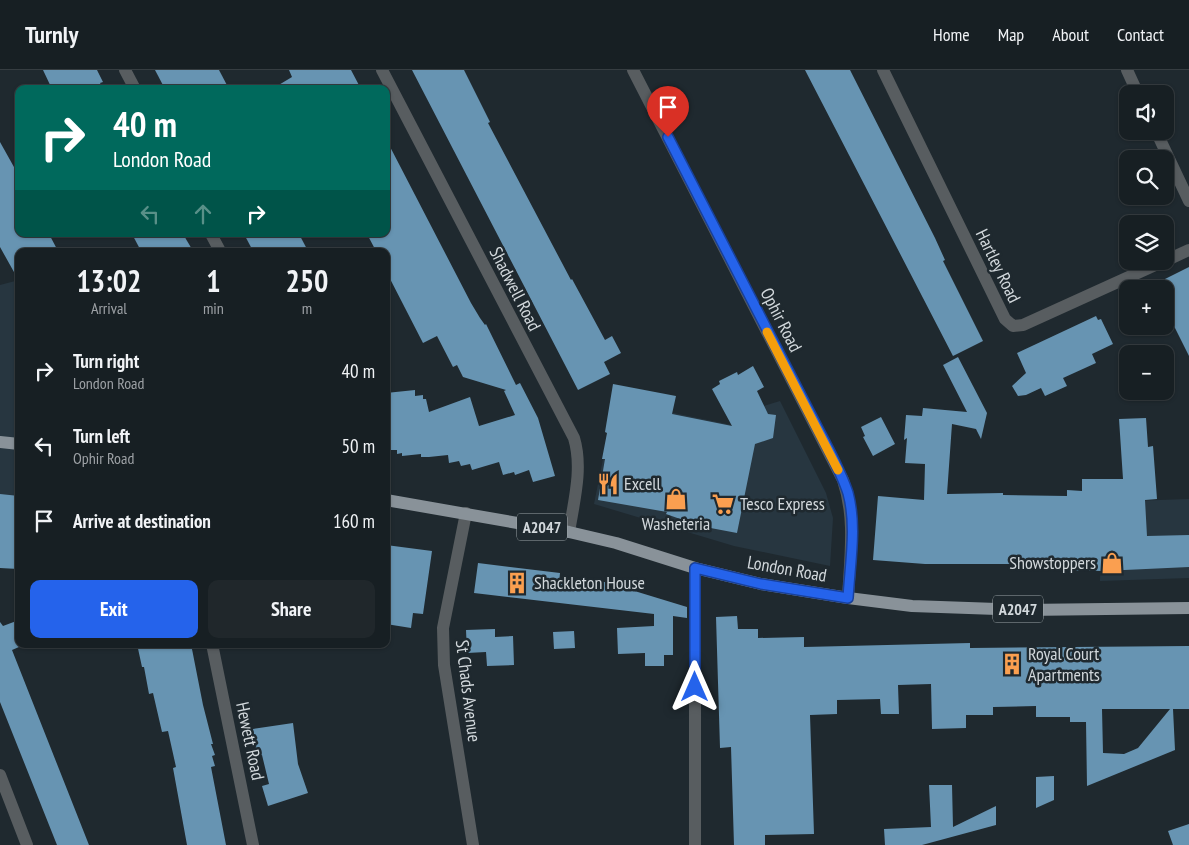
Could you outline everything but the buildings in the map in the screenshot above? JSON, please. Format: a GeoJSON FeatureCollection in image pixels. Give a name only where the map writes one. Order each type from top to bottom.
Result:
{"type":"FeatureCollection","features":[{"type":"Feature","properties":{"kind":"main road"},"geometry":{"type":"LineString","coordinates":[[0,442],[15,444]]}},
{"type":"Feature","properties":{"kind":"main road","name":"London Road"},"geometry":{"type":"LineString","coordinates":[[390,501],[569,532],[616,543],[695,568],[761,584],[848,598],[912,606],[1005,609],[1189,608]]}},
{"type":"Feature","properties":{"kind":"street"},"geometry":{"type":"LineString","coordinates":[[125,70],[133,85]]}},
{"type":"Feature","properties":{"kind":"street","name":"Shadwell Road"},"geometry":{"type":"LineString","coordinates":[[382,70],[390,85]]}},
{"type":"Feature","properties":{"kind":"street","name":"Ophir Road"},"geometry":{"type":"LineString","coordinates":[[633,70],[843,480],[848,495],[852,530],[848,598]]}},
{"type":"Feature","properties":{"kind":"street","name":"Hartley Road"},"geometry":{"type":"LineString","coordinates":[[883,70],[1004,319],[1013,326],[1023,325],[1145,270]]}},
{"type":"Feature","properties":{"kind":"street"},"geometry":{"type":"LineString","coordinates":[[1127,70],[1134,85]]}},
{"type":"Feature","properties":{"kind":"street","name":"Shadwell Road"},"geometry":{"type":"LineString","coordinates":[[390,85],[574,438],[578,470],[569,532]]}},
{"type":"Feature","properties":{"kind":"street"},"geometry":{"type":"LineString","coordinates":[[1160,140],[1189,200]]}},
{"type":"Feature","properties":{"kind":"street","name":"Hartley Road"},"geometry":{"type":"LineString","coordinates":[[1174,257],[1189,250]]}},
{"type":"Feature","properties":{"kind":"street","name":"St Chads Avenue"},"geometry":{"type":"LineString","coordinates":[[466,513],[443,628],[444,665],[473,845]]}},
{"type":"Feature","properties":{"kind":"street"},"geometry":{"type":"LineString","coordinates":[[695,568],[696,845]]}},
{"type":"Feature","properties":{"kind":"street","name":"Hewett Road"},"geometry":{"type":"LineString","coordinates":[[213,648],[253,845]]}},
{"type":"Feature","properties":{"kind":"street"},"geometry":{"type":"LineString","coordinates":[[0,775],[28,845]]}},
{"type":"Feature","properties":{"kind":"shaded area"},"geometry":{"type":"Polygon","coordinates":[[[15,281],[15,569],[0,568],[0,285],[15,281]]]}},
{"type":"Feature","properties":{"kind":"shaded area"},"geometry":{"type":"Polygon","coordinates":[[[780,401],[826,493],[833,518],[830,566],[734,546],[594,504],[603,459],[625,463],[659,410],[756,430],[760,407],[780,401]]]}},
{"type":"Feature","properties":{"kind":"shaded area"},"geometry":{"type":"Polygon","coordinates":[[[1189,499],[1189,578],[1100,581],[1101,502],[1189,499]]]}},
{"type":"Feature","properties":{"kind":"slow traffic"},"geometry":{"type":"LineString","coordinates":[[767,332],[838,470]]}},
{"type":"Feature","properties":{"kind":"place","name":"Excell"},"geometry":{"type":"Point","coordinates":[608,484]}},
{"type":"Feature","properties":{"kind":"place","name":"Washeteria"},"geometry":{"type":"Point","coordinates":[676,499]}},
{"type":"Feature","properties":{"kind":"place","name":"Tesco Express"},"geometry":{"type":"Point","coordinates":[723,504]}},
{"type":"Feature","properties":{"kind":"place","name":"Showstoppers"},"geometry":{"type":"Point","coordinates":[1112,563]}},
{"type":"Feature","properties":{"kind":"place","name":"Shackleton House"},"geometry":{"type":"Point","coordinates":[517,583]}},
{"type":"Feature","properties":{"kind":"place","name":"Royal Court Apartments"},"geometry":{"type":"Point","coordinates":[1012,664]}},
{"type":"Feature","properties":{"kind":"route"},"geometry":{"type":"LineString","coordinates":[[668,137],[829,450],[848,495],[852,530],[848,598],[801,592],[695,568],[695,687]]}}]}
